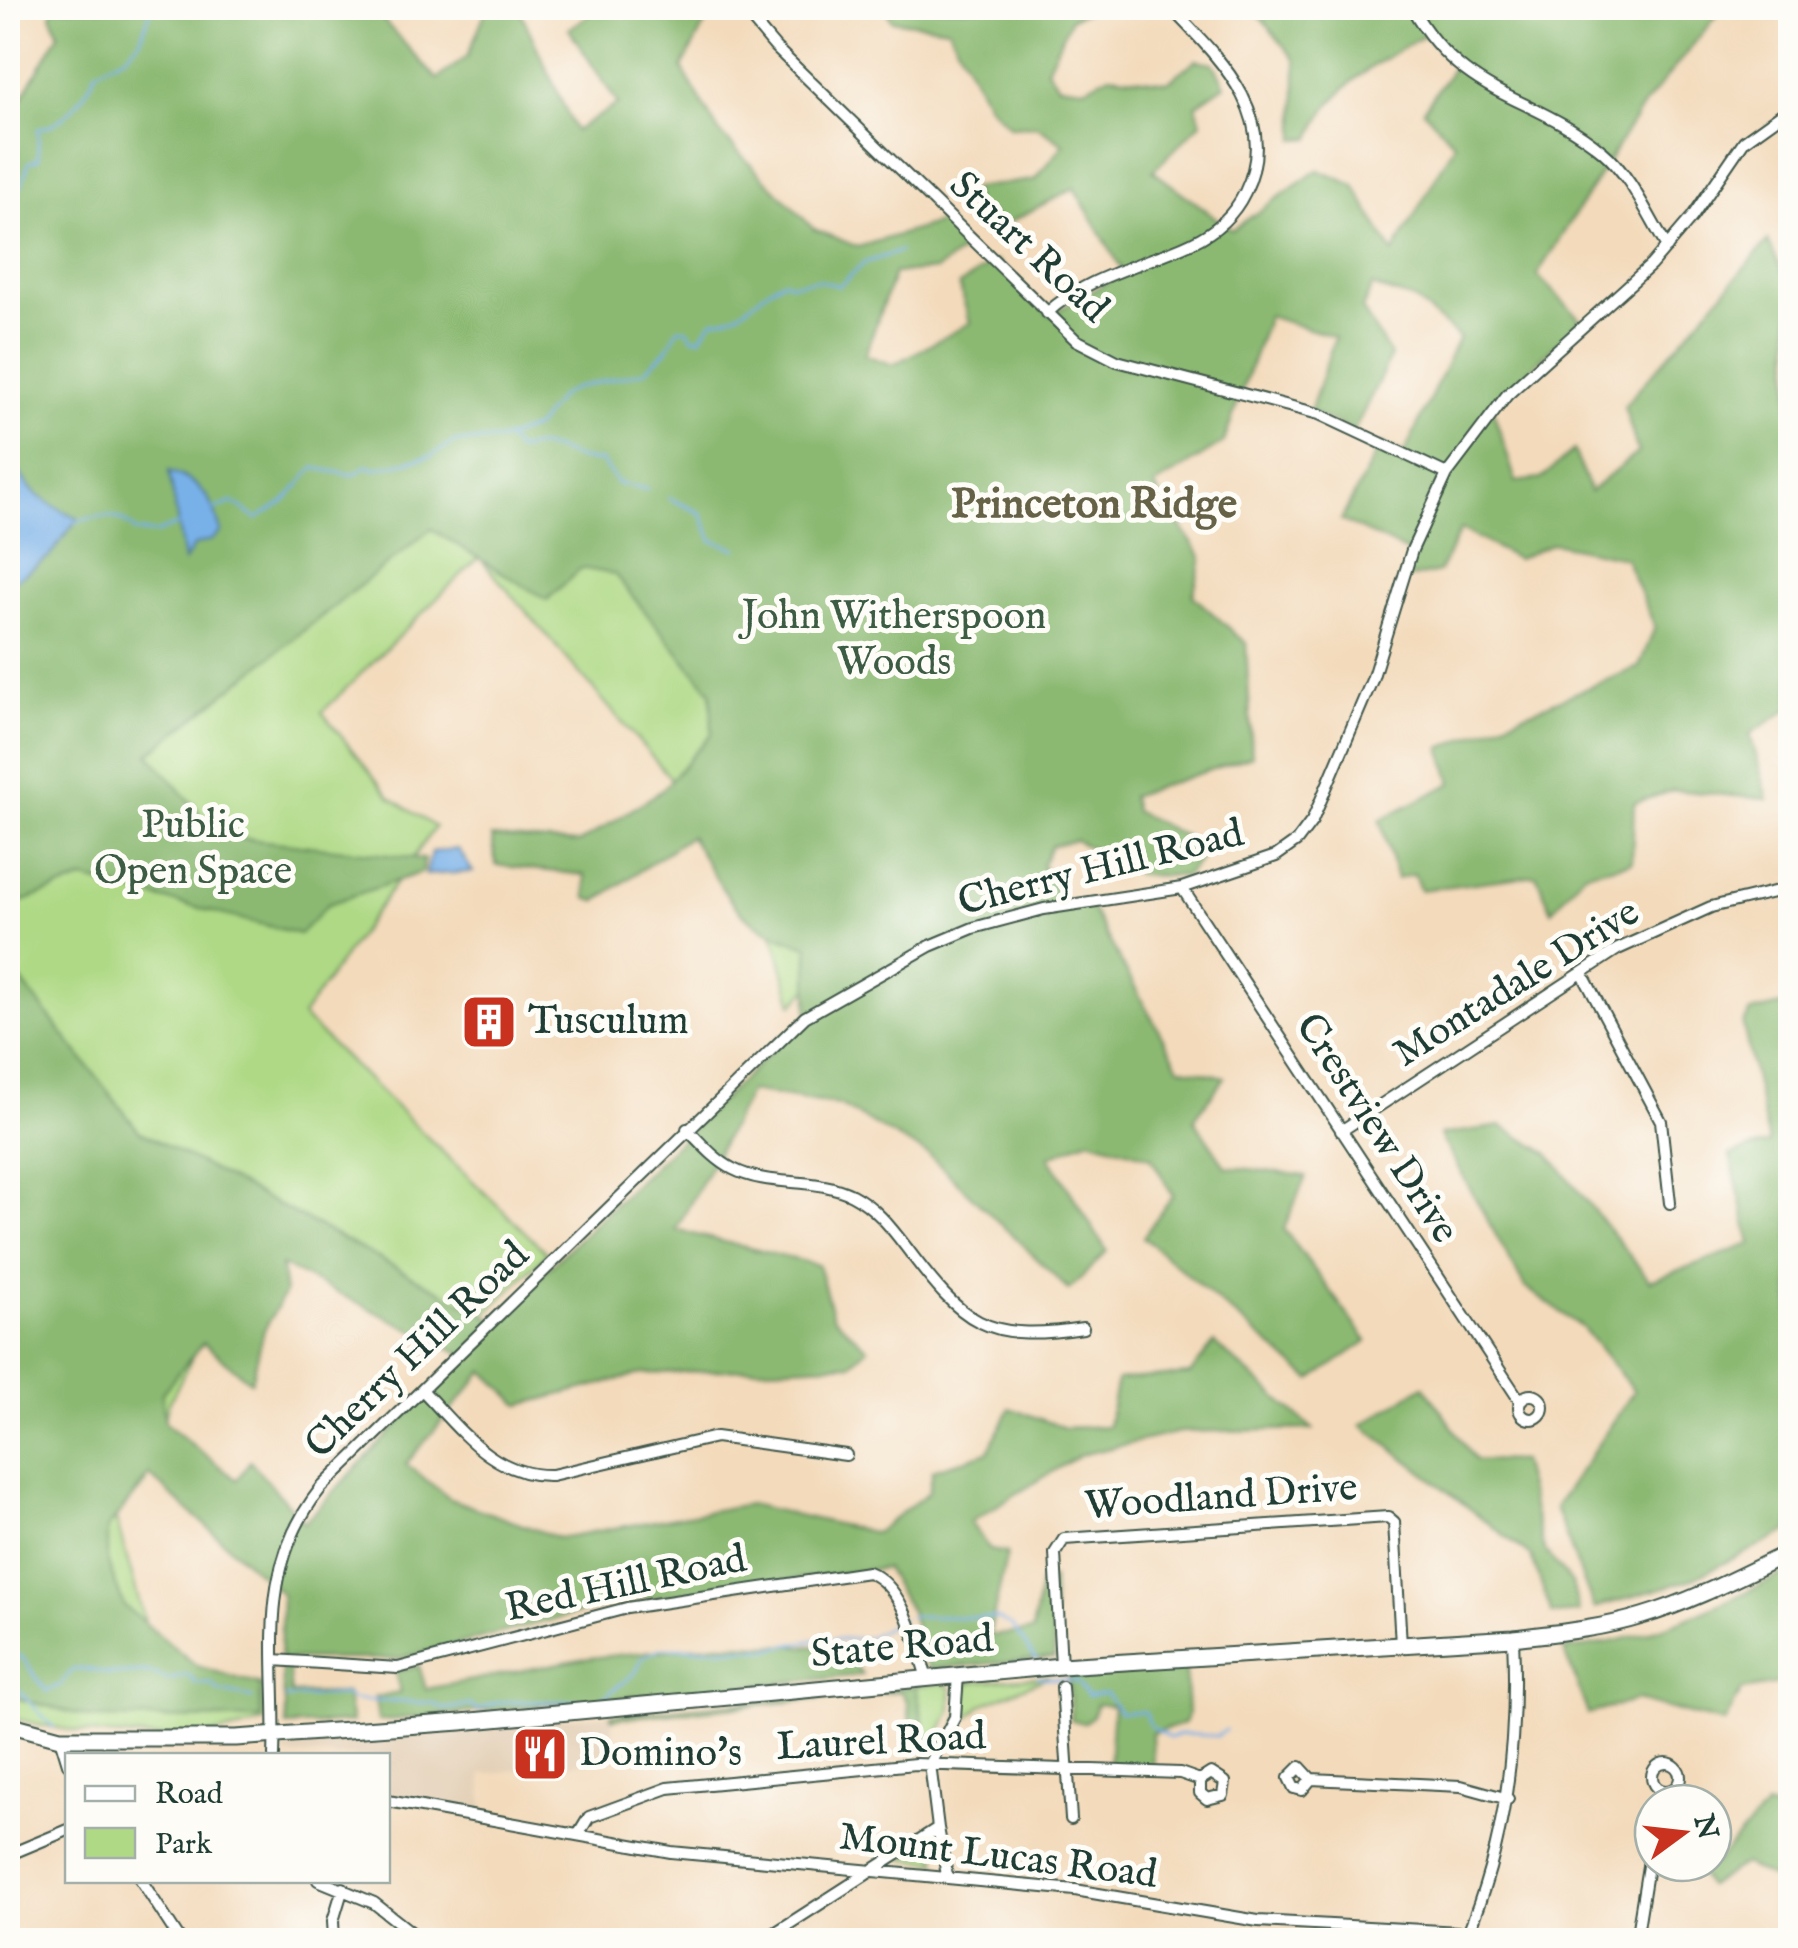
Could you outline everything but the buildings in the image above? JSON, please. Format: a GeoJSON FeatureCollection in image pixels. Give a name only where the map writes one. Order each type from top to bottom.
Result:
{"type":"FeatureCollection","features":[{"type":"Feature","properties":{"kind":"highway","name":"State Road"},"geometry":{"type":"LineString","coordinates":[[8,1724],[60,1738],[162,1741],[461,1722],[1061,1666],[1513,1638],[1586,1630],[1642,1616],[1790,1552]]}},
{"type":"Feature","properties":{"kind":"street","name":"Stuart Road"},"geometry":{"type":"LineString","coordinates":[[742,8],[775,47],[1072,336],[1102,354],[1319,414],[1447,474]]}},
{"type":"Feature","properties":{"kind":"street"},"geometry":{"type":"LineString","coordinates":[[1048,313],[1079,290],[1206,236],[1227,219],[1249,183],[1256,142],[1246,100],[1215,54],[1170,8]]}},
{"type":"Feature","properties":{"kind":"street"},"geometry":{"type":"LineString","coordinates":[[1412,8],[1445,53],[1476,80],[1589,142],[1611,159],[1667,247]]}},
{"type":"Feature","properties":{"kind":"street","name":"Cherry Hill Road"},"geometry":{"type":"LineString","coordinates":[[274,1753],[276,1577],[298,1521],[321,1488],[805,1017],[930,946],[1018,914],[1182,888],[1276,856],[1305,832],[1372,680],[1412,550],[1447,474],[1507,395],[1667,247],[1731,155],[1759,128],[1790,108]]}},
{"type":"Feature","properties":{"kind":"street","name":"Crestview Drive"},"geometry":{"type":"LineString","coordinates":[[1182,888],[1520,1401]]}},
{"type":"Feature","properties":{"kind":"street","name":"Montadale Drive"},"geometry":{"type":"LineString","coordinates":[[1340,1131],[1618,949],[1680,919],[1790,888]]}},
{"type":"Feature","properties":{"kind":"street"},"geometry":{"type":"LineString","coordinates":[[1582,974],[1661,1121],[1670,1203]]}},
{"type":"Feature","properties":{"kind":"street"},"geometry":{"type":"LineString","coordinates":[[687,1129],[733,1170],[759,1178],[823,1186],[865,1203],[886,1221],[945,1299],[978,1324],[1030,1335],[1083,1328]]}},
{"type":"Feature","properties":{"kind":"street"},"geometry":{"type":"LineString","coordinates":[[422,1390],[484,1453],[504,1466],[528,1474],[552,1474],[716,1437],[846,1454]]}},
{"type":"Feature","properties":{"kind":"street","name":"Woodland Drive"},"geometry":{"type":"LineString","coordinates":[[1061,1666],[1055,1553],[1059,1542],[1069,1537],[1388,1517],[1394,1522],[1401,1644]]}},
{"type":"Feature","properties":{"kind":"street","name":"Red Hill Road"},"geometry":{"type":"LineString","coordinates":[[274,1660],[398,1668],[627,1608],[868,1572],[882,1580],[905,1614],[927,1678]]}},
{"type":"Feature","properties":{"kind":"street"},"geometry":{"type":"LineString","coordinates":[[1467,1937],[1508,1799],[1514,1750],[1513,1638]]}},
{"type":"Feature","properties":{"kind":"street"},"geometry":{"type":"LineString","coordinates":[[946,1875],[930,1764],[955,1717],[958,1675]]}},
{"type":"Feature","properties":{"kind":"street"},"geometry":{"type":"LineString","coordinates":[[1062,1687],[1071,1819]]}},
{"type":"Feature","properties":{"kind":"street"},"geometry":{"type":"LineString","coordinates":[[60,1738],[65,1754]]}},
{"type":"Feature","properties":{"kind":"street","name":"Laurel Road"},"geometry":{"type":"LineString","coordinates":[[578,1835],[589,1817],[668,1788],[930,1764],[1180,1774],[1200,1780]]}},
{"type":"Feature","properties":{"kind":"street"},"geometry":{"type":"LineString","coordinates":[[1312,1779],[1461,1786],[1508,1799]]}},
{"type":"Feature","properties":{"kind":"street","name":"Mount Lucas Road"},"geometry":{"type":"LineString","coordinates":[[390,1802],[671,1852],[1075,1890],[1258,1921],[1467,1937],[1606,1940]]}},
{"type":"Feature","properties":{"kind":"street"},"geometry":{"type":"LineString","coordinates":[[764,1940],[938,1828]]}},
{"type":"Feature","properties":{"kind":"street"},"geometry":{"type":"LineString","coordinates":[[8,1855],[65,1831]]}},
{"type":"Feature","properties":{"kind":"street"},"geometry":{"type":"LineString","coordinates":[[143,1883],[180,1940]]}},
{"type":"Feature","properties":{"kind":"street"},"geometry":{"type":"LineString","coordinates":[[327,1883],[383,1909],[421,1940]]}},
{"type":"Feature","properties":{"kind":"street"},"geometry":{"type":"LineString","coordinates":[[1636,1940],[1645,1883]]}},
{"type":"Feature","properties":{"kind":"street"},"geometry":{"type":"LineString","coordinates":[[334,1940],[333,1921],[343,1888]]}},
{"type":"Feature","properties":{"kind":"shaded area"},"geometry":{"type":"Polygon","coordinates":[[[611,1715],[617,1759],[481,1774],[483,1811],[390,1793],[390,1753],[284,1753],[286,1747],[298,1741],[611,1715]]]}},
{"type":"Feature","properties":{"kind":"green space"},"geometry":{"type":"Polygon","coordinates":[[[54,8],[372,8],[437,79],[467,57],[487,8],[519,8],[575,131],[618,104],[569,29],[598,8],[713,8],[682,68],[719,132],[814,229],[858,247],[942,222],[966,248],[936,270],[894,273],[865,355],[893,365],[970,323],[959,285],[996,261],[1049,315],[1124,273],[1074,188],[1006,224],[975,207],[972,188],[1035,180],[1064,144],[1037,126],[1010,127],[988,105],[948,28],[892,20],[885,8],[1099,8],[1071,18],[1047,69],[1058,85],[1084,88],[1110,75],[1168,82],[1196,60],[1213,63],[1225,85],[1196,105],[1201,123],[1153,171],[1232,230],[1318,170],[1354,185],[1393,253],[1455,144],[1423,110],[1455,65],[1425,35],[1358,77],[1331,103],[1311,138],[1296,139],[1296,61],[1253,8],[1723,8],[1640,110],[1537,275],[1581,320],[1492,407],[1516,482],[1541,479],[1574,450],[1590,492],[1638,452],[1624,406],[1768,241],[1790,289],[1790,708],[1750,734],[1768,799],[1674,790],[1634,803],[1632,862],[1584,873],[1552,911],[1536,875],[1420,890],[1414,874],[1397,879],[1380,820],[1452,783],[1441,748],[1639,667],[1655,627],[1625,558],[1553,543],[1517,559],[1461,529],[1439,572],[1404,579],[1411,554],[1341,520],[1381,444],[1404,454],[1459,337],[1414,299],[1372,286],[1362,309],[1391,356],[1354,431],[1310,412],[1335,337],[1268,316],[1224,442],[1154,486],[1202,558],[1193,596],[1246,643],[1252,756],[1131,796],[1134,811],[1195,841],[1202,857],[1185,876],[1139,875],[1075,840],[1051,846],[1042,865],[1066,908],[1089,904],[1179,1067],[1225,1077],[1194,1119],[1225,1166],[1306,1176],[1284,1229],[1367,1341],[1311,1380],[1143,1237],[1173,1195],[1151,1157],[1089,1139],[1049,1157],[1107,1251],[1069,1290],[929,1155],[839,1105],[750,1091],[676,1230],[818,1265],[833,1317],[868,1348],[851,1364],[640,1374],[520,1405],[484,1371],[406,1464],[450,1499],[559,1538],[749,1504],[875,1533],[929,1492],[933,1470],[988,1452],[1010,1408],[1065,1428],[1108,1426],[1117,1380],[1190,1374],[1214,1343],[1313,1429],[1180,1432],[1080,1455],[970,1522],[990,1550],[1007,1553],[989,1636],[1032,1631],[1041,1580],[1053,1579],[1054,1658],[929,1669],[910,1611],[885,1568],[627,1601],[397,1659],[280,1659],[282,1594],[149,1475],[107,1529],[107,1561],[124,1606],[197,1666],[260,1685],[261,1719],[92,1718],[8,1696],[8,964],[139,1131],[495,1320],[808,1016],[808,946],[763,929],[748,918],[725,893],[690,836],[596,901],[587,898],[585,875],[496,865],[492,837],[579,843],[661,791],[712,733],[711,692],[614,574],[581,568],[547,600],[431,529],[149,754],[220,836],[424,859],[423,872],[328,904],[300,934],[84,879],[8,907],[8,585],[50,556],[40,501],[17,472],[8,446],[8,122],[59,34],[51,15],[54,8]],[[281,1265],[285,1293],[264,1330],[251,1382],[203,1343],[162,1393],[165,1423],[237,1480],[250,1461],[304,1523],[464,1355],[281,1265]]]}},
{"type":"Feature","properties":{"kind":"green space","name":"Public Open Space"},"geometry":{"type":"Polygon","coordinates":[[[8,169],[435,343],[899,898],[793,1004],[757,878],[479,557],[322,712],[390,797],[435,827],[302,1016],[547,1253],[450,1349],[275,1252],[220,1304],[169,1403],[144,1486],[115,1516],[164,1689],[232,1681],[264,1685],[265,1721],[204,1735],[102,1734],[8,1717],[8,169]]]}},
{"type":"Feature","properties":{"kind":"green space"},"geometry":{"type":"Polygon","coordinates":[[[1790,1003],[1790,1531],[1689,1580],[1594,1608],[1555,1508],[1634,1391],[1583,1328],[1525,1287],[1440,1135],[1501,1126],[1549,1154],[1650,1281],[1751,1244],[1730,1155],[1769,1143],[1743,1025],[1751,1012],[1790,1003]]]}},
{"type":"Feature","properties":{"kind":"green space"},"geometry":{"type":"Polygon","coordinates":[[[1424,1386],[1475,1460],[1521,1461],[1544,1550],[1572,1583],[1579,1612],[1552,1614],[1531,1556],[1362,1425],[1424,1386]]]}},
{"type":"Feature","properties":{"kind":"green space"},"geometry":{"type":"Polygon","coordinates":[[[1790,1571],[1790,1682],[1742,1690],[1724,1723],[1637,1700],[1588,1714],[1564,1649],[1652,1631],[1790,1571]]]}},
{"type":"Feature","properties":{"kind":"green space"},"geometry":{"type":"Polygon","coordinates":[[[718,1644],[841,1647],[862,1675],[378,1721],[375,1697],[400,1693],[395,1671],[419,1666],[426,1689],[581,1659],[718,1644]]]}},
{"type":"Feature","properties":{"kind":"green space"},"geometry":{"type":"Polygon","coordinates":[[[288,1665],[291,1694],[346,1693],[352,1722],[287,1726],[281,1666],[288,1665]]]}},
{"type":"Feature","properties":{"kind":"green space"},"geometry":{"type":"Polygon","coordinates":[[[1185,1665],[1188,1714],[1184,1724],[1152,1733],[1153,1768],[1109,1766],[1113,1706],[1097,1704],[1093,1716],[1083,1723],[1071,1720],[1068,1673],[1185,1665]]]}},
{"type":"Feature","properties":{"kind":"green space"},"geometry":{"type":"Polygon","coordinates":[[[1049,1676],[982,1705],[956,1728],[969,1682],[1049,1676]]]}},
{"type":"Feature","properties":{"kind":"green space"},"geometry":{"type":"Polygon","coordinates":[[[943,1683],[951,1688],[951,1711],[932,1745],[927,1741],[916,1686],[943,1683]]]}},
{"type":"Feature","properties":{"kind":"green space"},"geometry":{"type":"Polygon","coordinates":[[[916,1686],[923,1725],[911,1727],[907,1701],[900,1691],[612,1719],[611,1715],[916,1686]]]}},
{"type":"Feature","properties":{"kind":"green space"},"geometry":{"type":"Polygon","coordinates":[[[1766,1807],[1790,1815],[1790,1887],[1744,1864],[1733,1871],[1733,1843],[1766,1807]]]}},
{"type":"Feature","properties":{"kind":"green space"},"geometry":{"type":"Polygon","coordinates":[[[927,1842],[931,1842],[938,1862],[901,1859],[927,1842]]]}},
{"type":"Feature","properties":{"kind":"water"},"geometry":{"type":"Polygon","coordinates":[[[8,446],[26,483],[52,505],[78,518],[50,556],[8,585],[8,446]]]}},
{"type":"Feature","properties":{"kind":"water"},"geometry":{"type":"Polygon","coordinates":[[[169,471],[190,480],[204,493],[221,532],[212,540],[195,545],[184,561],[169,471]]]}},
{"type":"Feature","properties":{"kind":"water"},"geometry":{"type":"Polygon","coordinates":[[[458,849],[473,872],[426,875],[431,852],[458,849]]]}},
{"type":"Feature","properties":{"kind":"waterway"},"geometry":{"type":"LineString","coordinates":[[8,201],[22,185],[29,162],[38,160],[38,129],[65,115],[81,99],[96,71],[126,55],[140,40],[152,8]]}},
{"type":"Feature","properties":{"kind":"waterway"},"geometry":{"type":"LineString","coordinates":[[8,219],[8,230]]}},
{"type":"Feature","properties":{"kind":"waterway"},"geometry":{"type":"LineString","coordinates":[[214,510],[232,502],[257,519],[285,501],[314,468],[353,475],[367,466],[375,469],[431,456],[454,442],[501,440],[536,427],[560,396],[575,388],[645,371],[666,351],[679,328],[700,338],[713,320],[743,310],[784,280],[792,284],[817,280],[839,286],[864,263],[901,251]]}},
{"type":"Feature","properties":{"kind":"waterway"},"geometry":{"type":"LineString","coordinates":[[508,440],[518,450],[542,447],[601,461],[617,483],[647,489]]}},
{"type":"Feature","properties":{"kind":"waterway"},"geometry":{"type":"LineString","coordinates":[[669,498],[701,513],[712,540],[737,549]]}},
{"type":"Feature","properties":{"kind":"waterway"},"geometry":{"type":"LineString","coordinates":[[76,522],[108,516],[123,521],[136,532],[156,533],[179,524]]}},
{"type":"Feature","properties":{"kind":"waterway"},"geometry":{"type":"LineString","coordinates":[[910,1616],[997,1618],[1013,1627],[1036,1660]]}},
{"type":"Feature","properties":{"kind":"waterway"},"geometry":{"type":"LineString","coordinates":[[285,1698],[344,1695],[354,1700],[432,1703],[444,1709],[470,1705],[477,1710],[498,1702],[599,1701],[635,1673],[643,1657],[661,1648],[769,1649],[815,1640],[867,1638],[903,1619]]}},
{"type":"Feature","properties":{"kind":"waterway"},"geometry":{"type":"LineString","coordinates":[[8,1652],[22,1657],[46,1691],[60,1685],[72,1670],[85,1669],[113,1674],[151,1673],[168,1680],[188,1675],[197,1684],[212,1684],[218,1691],[252,1698]]}},
{"type":"Feature","properties":{"kind":"waterway"},"geometry":{"type":"LineString","coordinates":[[1038,1677],[1076,1681],[1088,1696],[1106,1693],[1120,1713],[1145,1712],[1151,1727],[1170,1738],[1180,1734],[1217,1736],[1226,1730]]}},
{"type":"Feature","properties":{"kind":"waterway"},"geometry":{"type":"LineString","coordinates":[[8,1679],[54,1728]]}},
{"type":"Feature","properties":{"kind":"place","name":"Tusculum"},"geometry":{"type":"Point","coordinates":[489,1022]}},
{"type":"Feature","properties":{"kind":"place","name":"Domino's"},"geometry":{"type":"Point","coordinates":[540,1754]}},
{"type":"Feature","properties":{"kind":"district","name":"Princeton Ridge"},"geometry":{"type":"Point","coordinates":[1094,505]}},
{"type":"Feature","properties":{"kind":"park label","name":"John Witherspoon Woods"},"geometry":{"type":"Point","coordinates":[894,640]}}]}
